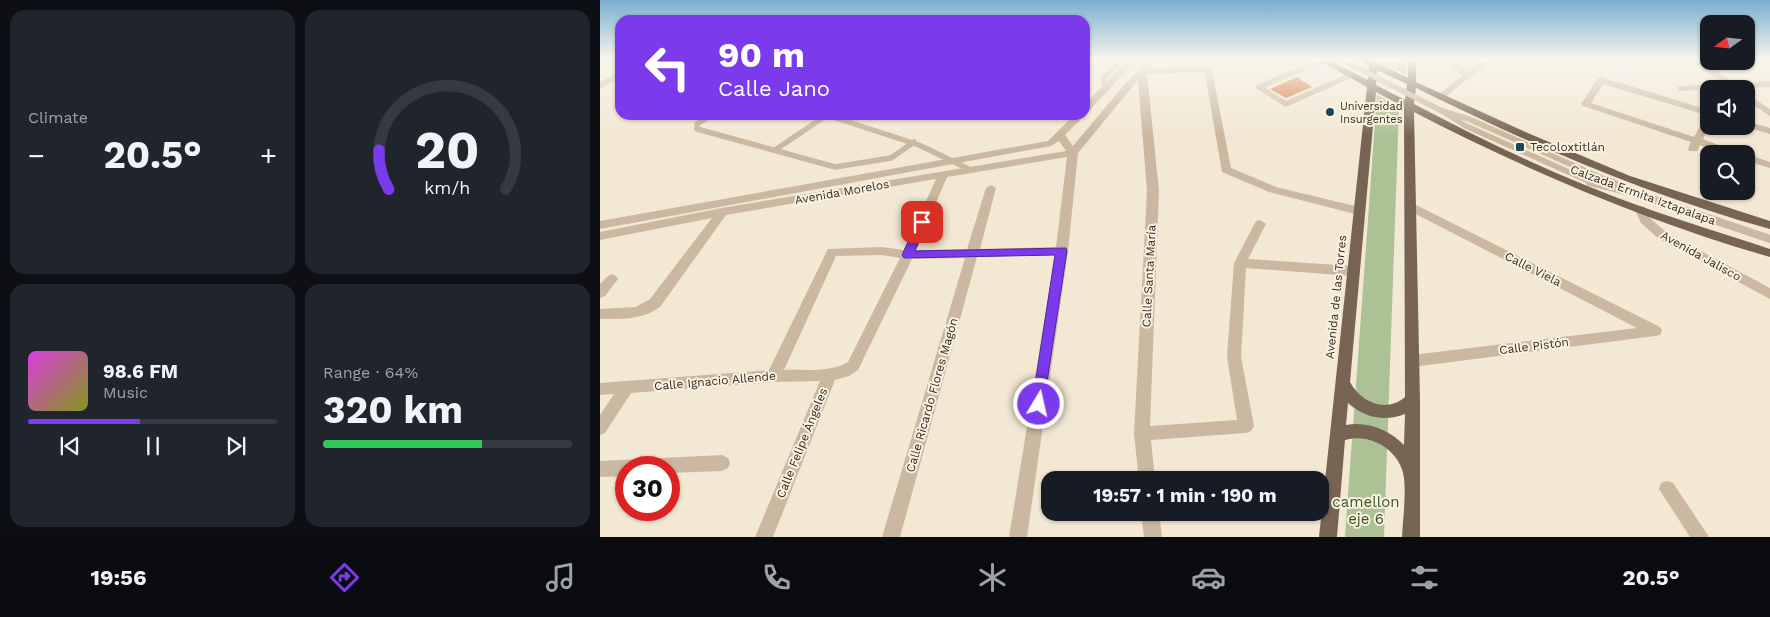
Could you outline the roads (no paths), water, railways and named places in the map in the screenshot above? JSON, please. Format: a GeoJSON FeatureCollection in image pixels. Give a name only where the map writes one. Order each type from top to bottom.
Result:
{"type":"FeatureCollection","features":[{"type":"Feature","properties":{"kind":"main road","name":"Calzada Ermita Iztapalapa"},"geometry":{"type":"LineString","coordinates":[[1371,85],[1409,106],[1586,190],[1770,253]]}},
{"type":"Feature","properties":{"kind":"main road","name":"Avenida de las Torres"},"geometry":{"type":"LineString","coordinates":[[1328,537],[1371,85]]}},
{"type":"Feature","properties":{"kind":"main road"},"geometry":{"type":"LineString","coordinates":[[1411,537],[1410,475],[1413,400],[1409,106],[1412,85]]}},
{"type":"Feature","properties":{"kind":"main road","name":"Calzada Ermita Iztapalapa"},"geometry":{"type":"LineString","coordinates":[[1416,85],[1509,129],[1627,178],[1689,200],[1770,225]]}},
{"type":"Feature","properties":{"kind":"main road"},"geometry":{"type":"LineString","coordinates":[[1342,379],[1350,395],[1357,402],[1375,411],[1394,412],[1408,406],[1413,400]]}},
{"type":"Feature","properties":{"kind":"main road"},"geometry":{"type":"LineString","coordinates":[[1338,435],[1354,430],[1382,436],[1404,457],[1410,475]]}},
{"type":"Feature","properties":{"kind":"street"},"geometry":{"type":"LineString","coordinates":[[1090,105],[1110,85]]}},
{"type":"Feature","properties":{"kind":"street","name":"Calle Santa María"},"geometry":{"type":"LineString","coordinates":[[1144,85],[1153,191],[1142,434],[1146,471]]}},
{"type":"Feature","properties":{"kind":"street"},"geometry":{"type":"LineString","coordinates":[[1210,85],[1226,170],[1273,190],[1359,211]]}},
{"type":"Feature","properties":{"kind":"street"},"geometry":{"type":"LineString","coordinates":[[1441,97],[1456,85]]}},
{"type":"Feature","properties":{"kind":"street"},"geometry":{"type":"LineString","coordinates":[[1598,85],[1586,104],[1700,146]]}},
{"type":"Feature","properties":{"kind":"street"},"geometry":{"type":"LineString","coordinates":[[1617,85],[1700,112]]}},
{"type":"Feature","properties":{"kind":"street"},"geometry":{"type":"LineString","coordinates":[[1018,537],[1062,251],[1073,153],[1127,87]]}},
{"type":"Feature","properties":{"kind":"street"},"geometry":{"type":"LineString","coordinates":[[1107,88],[1137,87],[1145,93]]}},
{"type":"Feature","properties":{"kind":"street"},"geometry":{"type":"LineString","coordinates":[[1681,88],[1700,88]]}},
{"type":"Feature","properties":{"kind":"street"},"geometry":{"type":"LineString","coordinates":[[1755,102],[1770,113]]}},
{"type":"Feature","properties":{"kind":"street"},"geometry":{"type":"LineString","coordinates":[[1073,153],[1060,136],[1075,120]]}},
{"type":"Feature","properties":{"kind":"street"},"geometry":{"type":"LineString","coordinates":[[1755,127],[1770,131]]}},
{"type":"Feature","properties":{"kind":"street"},"geometry":{"type":"LineString","coordinates":[[1695,145],[1700,134]]}},
{"type":"Feature","properties":{"kind":"street","name":"Avenida Morelos"},"geometry":{"type":"LineString","coordinates":[[600,225],[1051,143],[1060,136]]}},
{"type":"Feature","properties":{"kind":"street","name":"Avenida Morelos"},"geometry":{"type":"LineString","coordinates":[[605,235],[722,212],[1073,153]]}},
{"type":"Feature","properties":{"kind":"street"},"geometry":{"type":"LineString","coordinates":[[1755,160],[1770,165]]}},
{"type":"Feature","properties":{"kind":"street","name":"Calle Felipe Ángeles"},"geometry":{"type":"LineString","coordinates":[[764,537],[830,375],[844,372],[853,366],[908,255],[943,175]]}},
{"type":"Feature","properties":{"kind":"street","name":"Calle Ricardo Flores Magón"},"geometry":{"type":"LineString","coordinates":[[891,537],[991,188]]}},
{"type":"Feature","properties":{"kind":"street","name":"Calle Viela"},"geometry":{"type":"LineString","coordinates":[[1410,206],[1656,331]]}},
{"type":"Feature","properties":{"kind":"street","name":"Avenida Jalisco"},"geometry":{"type":"LineString","coordinates":[[1641,210],[1645,220],[1663,236],[1770,294]]}},
{"type":"Feature","properties":{"kind":"street"},"geometry":{"type":"LineString","coordinates":[[600,314],[638,313],[648,309],[655,303],[722,212]]}},
{"type":"Feature","properties":{"kind":"street","name":"Avenida Morelos"},"geometry":{"type":"LineString","coordinates":[[605,235],[617,222]]}},
{"type":"Feature","properties":{"kind":"street"},"geometry":{"type":"LineString","coordinates":[[1142,434],[1246,426],[1234,357],[1240,263],[1260,224]]}},
{"type":"Feature","properties":{"kind":"street"},"geometry":{"type":"LineString","coordinates":[[774,376],[832,252],[882,251],[908,255],[1062,251]]}},
{"type":"Feature","properties":{"kind":"street"},"geometry":{"type":"LineString","coordinates":[[1240,263],[1353,271]]}},
{"type":"Feature","properties":{"kind":"street"},"geometry":{"type":"LineString","coordinates":[[600,293],[612,280]]}},
{"type":"Feature","properties":{"kind":"street","name":"Calle Pistón"},"geometry":{"type":"LineString","coordinates":[[1412,361],[1656,331]]}},
{"type":"Feature","properties":{"kind":"street","name":"Calle Ignacio Allende"},"geometry":{"type":"LineString","coordinates":[[600,390],[774,376],[830,375]]}},
{"type":"Feature","properties":{"kind":"street"},"geometry":{"type":"LineString","coordinates":[[600,428],[626,388]]}},
{"type":"Feature","properties":{"kind":"street"},"geometry":{"type":"LineString","coordinates":[[680,465],[722,463]]}},
{"type":"Feature","properties":{"kind":"street"},"geometry":{"type":"LineString","coordinates":[[600,469],[615,468]]}},
{"type":"Feature","properties":{"kind":"street"},"geometry":{"type":"LineString","coordinates":[[1667,489],[1700,537]]}},
{"type":"Feature","properties":{"kind":"street"},"geometry":{"type":"LineString","coordinates":[[1151,521],[1153,537]]}},
{"type":"Feature","properties":{"kind":"lane"},"geometry":{"type":"LineString","coordinates":[[1264,85],[1259,87],[1286,104],[1328,85]]}},
{"type":"Feature","properties":{"kind":"lane"},"geometry":{"type":"LineString","coordinates":[[1392,85],[1442,110],[1466,126],[1593,183],[1631,192],[1770,239]]}},
{"type":"Feature","properties":{"kind":"lane"},"geometry":{"type":"LineString","coordinates":[[704,120],[697,124],[697,129],[835,167],[891,158],[914,142]]}},
{"type":"Feature","properties":{"kind":"lane"},"geometry":{"type":"LineString","coordinates":[[775,150],[820,120]]}},
{"type":"Feature","properties":{"kind":"lane"},"geometry":{"type":"LineString","coordinates":[[843,120],[914,142],[955,160],[972,170]]}},
{"type":"Feature","properties":{"kind":"place","name":"Universidad Insurgentes"},"geometry":{"type":"Point","coordinates":[1330,112]}},
{"type":"Feature","properties":{"kind":"place","name":"Tecoloxtitlán"},"geometry":{"type":"Point","coordinates":[1520,147]}},
{"type":"Feature","properties":{"kind":"park label","name":"camellon eje 6"},"geometry":{"type":"Point","coordinates":[1366,510]}}]}
